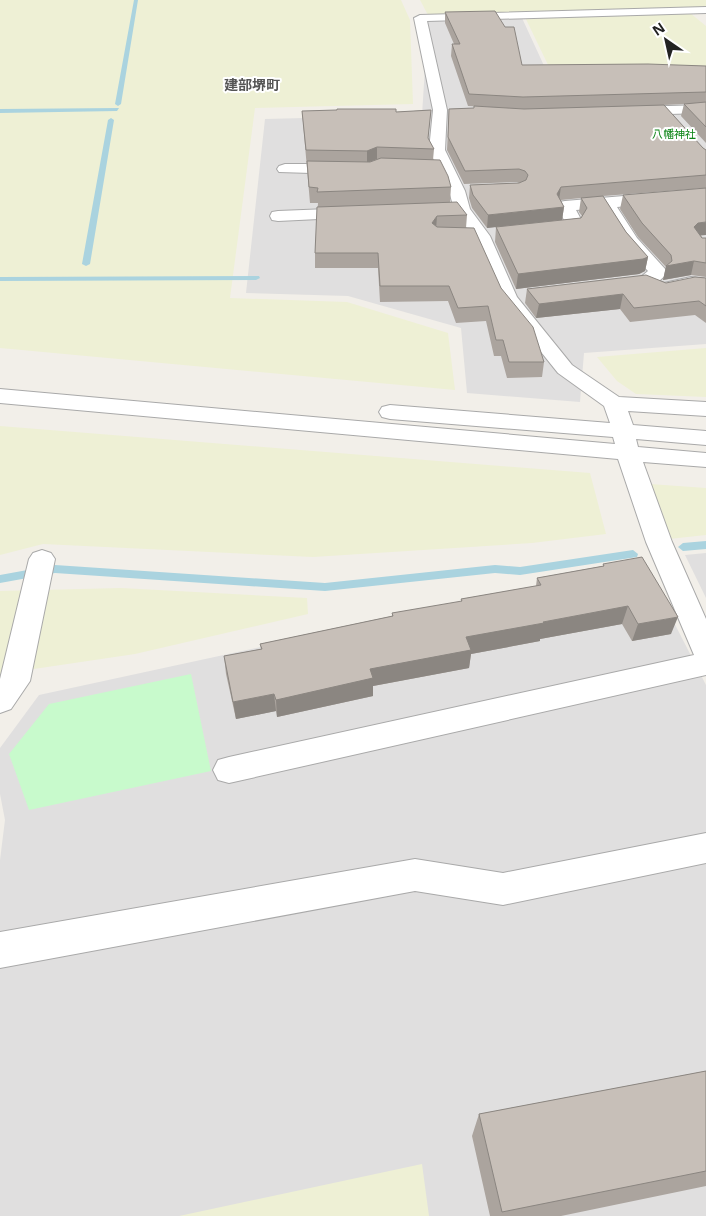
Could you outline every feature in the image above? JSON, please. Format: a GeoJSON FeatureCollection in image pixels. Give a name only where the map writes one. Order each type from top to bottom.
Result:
{"type":"FeatureCollection","features":[{"type":"Feature","properties":{"kind":"street"},"geometry":{"type":"LineString","coordinates":[[706,19],[701,10],[420,18],[440,110],[436,150],[457,191],[462,209],[481,236],[508,298],[565,368],[614,403],[620,417],[625,442],[659,542],[706,651]]}},
{"type":"Feature","properties":{"kind":"street"},"geometry":{"type":"LineString","coordinates":[[620,111],[706,109]]}},
{"type":"Feature","properties":{"kind":"street"},"geometry":{"type":"LineString","coordinates":[[440,110],[458,111]]}},
{"type":"Feature","properties":{"kind":"street"},"geometry":{"type":"LineString","coordinates":[[665,110],[677,123]]}},
{"type":"Feature","properties":{"kind":"street"},"geometry":{"type":"LineString","coordinates":[[426,167],[446,168]]}},
{"type":"Feature","properties":{"kind":"street"},"geometry":{"type":"LineString","coordinates":[[285,169],[361,169]]}},
{"type":"Feature","properties":{"kind":"street"},"geometry":{"type":"LineString","coordinates":[[457,191],[477,191]]}},
{"type":"Feature","properties":{"kind":"street"},"geometry":{"type":"LineString","coordinates":[[526,231],[572,226],[574,223],[565,206],[706,194]]}},
{"type":"Feature","properties":{"kind":"street"},"geometry":{"type":"LineString","coordinates":[[606,203],[630,241],[658,270],[658,274],[645,281],[626,284]]}},
{"type":"Feature","properties":{"kind":"street"},"geometry":{"type":"LineString","coordinates":[[443,209],[462,209]]}},
{"type":"Feature","properties":{"kind":"street"},"geometry":{"type":"LineString","coordinates":[[278,216],[370,212]]}},
{"type":"Feature","properties":{"kind":"street"},"geometry":{"type":"LineString","coordinates":[[461,236],[499,234]]}},
{"type":"Feature","properties":{"kind":"street"},"geometry":{"type":"LineString","coordinates":[[645,281],[662,289],[691,283],[706,285]]}},
{"type":"Feature","properties":{"kind":"street"},"geometry":{"type":"LineString","coordinates":[[508,298],[528,296]]}},
{"type":"Feature","properties":{"kind":"street"},"geometry":{"type":"LineString","coordinates":[[0,381],[625,442],[706,460]]}},
{"type":"Feature","properties":{"kind":"street"},"geometry":{"type":"LineString","coordinates":[[0,396],[625,442],[706,438]]}},
{"type":"Feature","properties":{"kind":"street"},"geometry":{"type":"LineString","coordinates":[[614,403],[706,409]]}},
{"type":"Feature","properties":{"kind":"street"},"geometry":{"type":"LineString","coordinates":[[0,701],[14,681],[42,559]]}},
{"type":"Feature","properties":{"kind":"street"},"geometry":{"type":"LineString","coordinates":[[229,770],[706,664]]}},
{"type":"Feature","properties":{"kind":"street"},"geometry":{"type":"LineString","coordinates":[[0,950],[415,875],[502,889],[706,848]]}},
{"type":"Feature","properties":{"kind":"shaded area"},"geometry":{"type":"Polygon","coordinates":[[[522,18],[546,70],[706,76],[706,344],[584,353],[580,402],[467,393],[461,328],[348,296],[246,293],[265,119],[422,115],[428,20],[522,18]]]}},
{"type":"Feature","properties":{"kind":"shaded area"},"geometry":{"type":"Polygon","coordinates":[[[706,553],[706,598],[685,555],[706,553]]]}},
{"type":"Feature","properties":{"kind":"shaded area"},"geometry":{"type":"Polygon","coordinates":[[[644,564],[706,685],[706,1216],[0,1216],[0,860],[5,820],[0,794],[0,748],[39,695],[644,564]]]}},
{"type":"Feature","properties":{"kind":"green space"},"geometry":{"type":"Polygon","coordinates":[[[0,0],[401,0],[410,20],[413,104],[255,108],[230,298],[347,302],[448,333],[455,390],[0,348],[0,0]]]}},
{"type":"Feature","properties":{"kind":"green space"},"geometry":{"type":"Polygon","coordinates":[[[420,0],[706,0],[706,8],[684,8],[706,26],[706,74],[550,69],[523,13],[428,15],[420,0]]]}},
{"type":"Feature","properties":{"kind":"green space"},"geometry":{"type":"Polygon","coordinates":[[[706,348],[706,397],[636,394],[617,381],[597,357],[706,348]]]}},
{"type":"Feature","properties":{"kind":"green space"},"geometry":{"type":"Polygon","coordinates":[[[0,426],[590,473],[606,534],[532,543],[313,557],[43,544],[0,555],[0,426]]]}},
{"type":"Feature","properties":{"kind":"green space"},"geometry":{"type":"Polygon","coordinates":[[[650,484],[706,488],[706,535],[669,539],[650,484]]]}},
{"type":"Feature","properties":{"kind":"green space"},"geometry":{"type":"Polygon","coordinates":[[[121,588],[307,598],[308,614],[135,654],[0,674],[0,591],[121,588]]]}},
{"type":"Feature","properties":{"kind":"green space"},"geometry":{"type":"Polygon","coordinates":[[[191,674],[211,771],[29,810],[9,754],[49,704],[191,674]]]}},
{"type":"Feature","properties":{"kind":"green space"},"geometry":{"type":"Polygon","coordinates":[[[422,1164],[429,1216],[179,1216],[422,1164]]]}},
{"type":"Feature","properties":{"kind":"building"},"geometry":{"type":"Polygon","coordinates":[[[495,11],[505,27],[514,27],[522,65],[648,64],[706,66],[706,92],[523,97],[469,94],[452,44],[460,44],[445,12],[495,11]]]}},
{"type":"Feature","properties":{"kind":"building"},"geometry":{"type":"Polygon","coordinates":[[[706,102],[706,127],[684,104],[706,102]]]}},
{"type":"Feature","properties":{"kind":"building"},"geometry":{"type":"Polygon","coordinates":[[[664,105],[706,150],[706,175],[561,187],[557,194],[564,207],[488,215],[473,195],[470,185],[519,183],[526,180],[528,175],[525,171],[519,169],[465,171],[448,137],[449,109],[474,108],[474,106],[524,109],[664,105]]]}},
{"type":"Feature","properties":{"kind":"building"},"geometry":{"type":"Polygon","coordinates":[[[396,109],[396,112],[431,110],[428,138],[434,149],[377,147],[367,151],[306,150],[302,111],[396,109]]]}},
{"type":"Feature","properties":{"kind":"building"},"geometry":{"type":"Polygon","coordinates":[[[381,158],[440,160],[451,187],[317,192],[318,188],[309,187],[307,161],[370,162],[381,158]]]}},
{"type":"Feature","properties":{"kind":"building"},"geometry":{"type":"Polygon","coordinates":[[[706,188],[706,222],[698,223],[694,227],[702,238],[706,238],[706,263],[694,261],[666,266],[672,261],[671,255],[642,223],[623,195],[706,188]]]}},
{"type":"Feature","properties":{"kind":"building"},"geometry":{"type":"Polygon","coordinates":[[[603,196],[626,232],[648,257],[518,274],[496,227],[581,218],[587,208],[581,198],[603,196]]]}},
{"type":"Feature","properties":{"kind":"building"},"geometry":{"type":"Polygon","coordinates":[[[457,202],[467,215],[437,216],[432,223],[437,227],[474,228],[501,288],[533,327],[544,362],[509,362],[503,340],[496,340],[488,306],[458,308],[449,286],[380,286],[378,253],[315,253],[317,207],[457,202]]]}},
{"type":"Feature","properties":{"kind":"building"},"geometry":{"type":"Polygon","coordinates":[[[646,275],[666,283],[695,277],[706,278],[706,306],[699,301],[634,308],[623,294],[539,304],[527,289],[646,275]]]}},
{"type":"Feature","properties":{"kind":"building"},"geometry":{"type":"Polygon","coordinates":[[[642,557],[678,617],[638,624],[628,606],[543,622],[466,637],[471,650],[370,669],[373,678],[276,700],[274,694],[233,702],[224,656],[262,649],[260,644],[393,616],[392,613],[541,585],[537,578],[642,557]]]}},
{"type":"Feature","properties":{"kind":"building"},"geometry":{"type":"Polygon","coordinates":[[[706,1071],[706,1171],[502,1212],[479,1114],[706,1071]]]}},
{"type":"Feature","properties":{"kind":"waterway"},"geometry":{"type":"LineString","coordinates":[[118,104],[136,0]]}},
{"type":"Feature","properties":{"kind":"waterway"},"geometry":{"type":"LineString","coordinates":[[0,111],[117,109]]}},
{"type":"Feature","properties":{"kind":"waterway"},"geometry":{"type":"LineString","coordinates":[[86,264],[111,120]]}},
{"type":"Feature","properties":{"kind":"waterway"},"geometry":{"type":"LineString","coordinates":[[0,279],[256,278]]}},
{"type":"Feature","properties":{"kind":"waterway"},"geometry":{"type":"LineString","coordinates":[[683,547],[706,545]]}},
{"type":"Feature","properties":{"kind":"waterway"},"geometry":{"type":"LineString","coordinates":[[0,579],[55,569],[325,587],[495,569],[520,571],[633,554]]}},
{"type":"Feature","properties":{"kind":"district","name":"建部堺町"},"geometry":{"type":"Point","coordinates":[252,85]}},
{"type":"Feature","properties":{"kind":"park label","name":"八幡神社"},"geometry":{"type":"Point","coordinates":[674,134]}}]}
